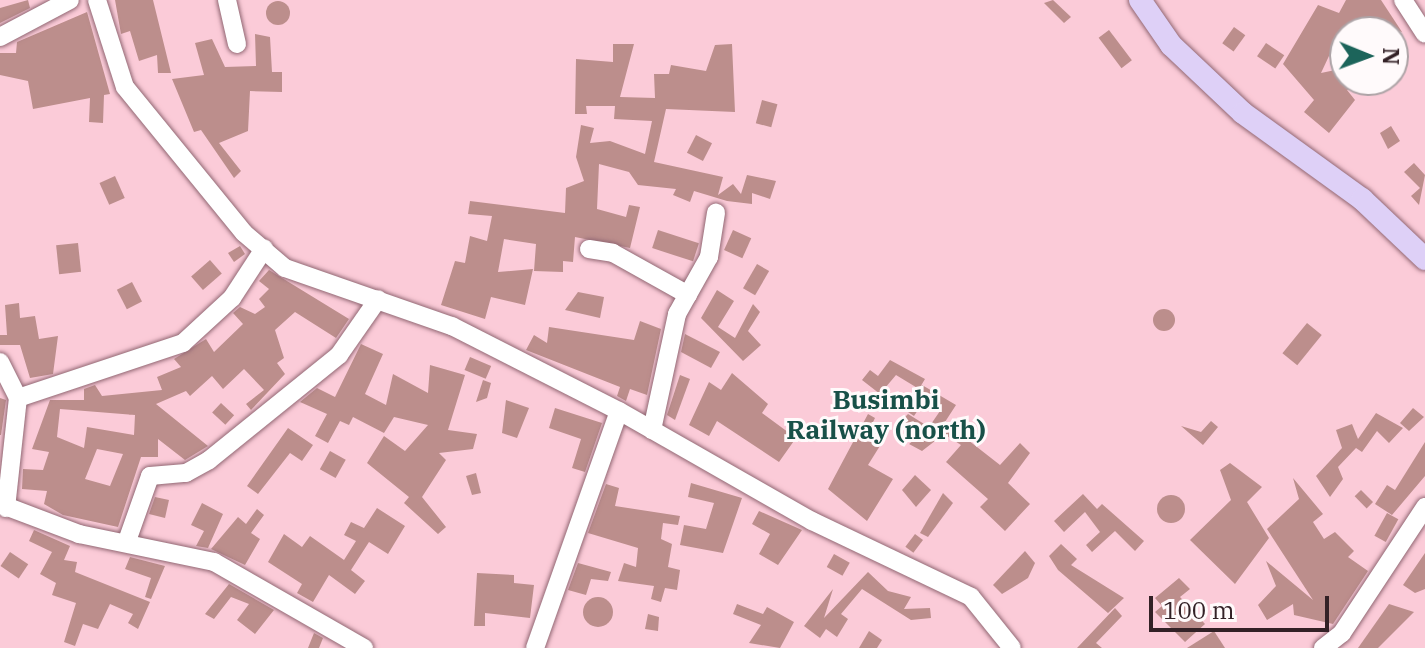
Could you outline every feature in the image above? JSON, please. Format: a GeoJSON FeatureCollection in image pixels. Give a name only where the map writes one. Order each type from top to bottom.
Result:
{"type":"FeatureCollection","features":[{"type":"Feature","properties":{"kind":"main road"},"geometry":{"type":"LineString","coordinates":[[1140,0],[1171,45],[1243,113],[1362,199],[1425,259]]}},
{"type":"Feature","properties":{"kind":"street"},"geometry":{"type":"LineString","coordinates":[[0,37],[70,0]]}},
{"type":"Feature","properties":{"kind":"street"},"geometry":{"type":"LineString","coordinates":[[97,0],[125,87],[264,249],[312,282],[378,299],[452,326],[619,411],[812,521],[971,597],[1012,648]]}},
{"type":"Feature","properties":{"kind":"street"},"geometry":{"type":"LineString","coordinates":[[227,0],[237,44]]}},
{"type":"Feature","properties":{"kind":"street"},"geometry":{"type":"LineString","coordinates":[[1403,0],[1425,34]]}},
{"type":"Feature","properties":{"kind":"street"},"geometry":{"type":"LineString","coordinates":[[652,430],[688,295],[709,257],[716,213]]}},
{"type":"Feature","properties":{"kind":"street"},"geometry":{"type":"LineString","coordinates":[[18,398],[183,343],[226,305],[264,249]]}},
{"type":"Feature","properties":{"kind":"street"},"geometry":{"type":"LineString","coordinates":[[589,249],[613,253],[688,295]]}},
{"type":"Feature","properties":{"kind":"street"},"geometry":{"type":"LineString","coordinates":[[127,541],[150,476],[186,473],[209,460],[339,355],[378,299]]}},
{"type":"Feature","properties":{"kind":"street"},"geometry":{"type":"LineString","coordinates":[[0,362],[18,398],[3,506],[79,534],[127,541],[214,562],[364,648]]}},
{"type":"Feature","properties":{"kind":"street"},"geometry":{"type":"LineString","coordinates":[[535,648],[619,411]]}},
{"type":"Feature","properties":{"kind":"street"},"geometry":{"type":"LineString","coordinates":[[1323,648],[1342,633],[1425,507]]}},
{"type":"Feature","properties":{"kind":"building"},"geometry":{"type":"Polygon","coordinates":[[[28,0],[30,8],[0,23],[0,8],[28,0]]]}},
{"type":"Feature","properties":{"kind":"building"},"geometry":{"type":"Polygon","coordinates":[[[115,0],[153,0],[171,73],[158,73],[157,55],[139,61],[130,31],[121,34],[115,0]]]}},
{"type":"Feature","properties":{"kind":"building"},"geometry":{"type":"Polygon","coordinates":[[[1053,0],[1071,17],[1064,23],[1044,3],[1053,0]]]}},
{"type":"Feature","properties":{"kind":"building"},"geometry":{"type":"Polygon","coordinates":[[[1346,0],[1381,0],[1392,16],[1329,16],[1329,56],[1321,73],[1329,71],[1329,96],[1352,96],[1355,100],[1329,133],[1304,112],[1314,100],[1283,64],[1318,5],[1339,13],[1346,0]]]}},
{"type":"Feature","properties":{"kind":"building"},"geometry":{"type":"Polygon","coordinates":[[[278,1],[289,8],[290,13],[283,24],[278,25],[267,18],[266,13],[273,2],[278,1]]]}},
{"type":"Feature","properties":{"kind":"building"},"geometry":{"type":"Polygon","coordinates":[[[87,12],[110,94],[104,95],[103,123],[89,122],[90,98],[33,109],[28,81],[0,75],[0,53],[16,53],[17,42],[87,12]]]}},
{"type":"Feature","properties":{"kind":"building"},"geometry":{"type":"Polygon","coordinates":[[[1234,27],[1245,35],[1234,51],[1222,43],[1234,27]]]}},
{"type":"Feature","properties":{"kind":"building"},"geometry":{"type":"Polygon","coordinates":[[[1109,30],[1132,60],[1121,68],[1099,38],[1109,30]]]}},
{"type":"Feature","properties":{"kind":"building"},"geometry":{"type":"Polygon","coordinates":[[[255,34],[270,37],[272,72],[282,72],[282,92],[250,91],[248,131],[219,143],[241,171],[234,178],[201,130],[194,132],[172,79],[204,75],[195,43],[212,39],[225,67],[256,66],[255,34]]]}},
{"type":"Feature","properties":{"kind":"building"},"geometry":{"type":"Polygon","coordinates":[[[1266,43],[1284,55],[1275,69],[1257,56],[1266,43]]]}},
{"type":"Feature","properties":{"kind":"building"},"geometry":{"type":"Polygon","coordinates":[[[613,44],[634,44],[620,97],[655,98],[654,74],[669,74],[671,65],[706,71],[715,45],[732,44],[735,112],[666,109],[654,162],[723,177],[718,195],[733,184],[741,194],[747,175],[776,181],[770,199],[752,193],[752,204],[727,201],[694,191],[690,202],[673,195],[676,189],[638,185],[629,172],[599,164],[597,209],[626,217],[629,205],[640,207],[630,248],[575,237],[573,262],[563,261],[563,272],[534,271],[536,244],[504,239],[498,272],[533,269],[525,305],[491,297],[485,319],[441,305],[455,261],[465,263],[470,236],[487,241],[492,216],[468,214],[470,201],[565,213],[566,188],[584,181],[576,157],[581,125],[594,128],[590,143],[610,141],[645,154],[652,121],[614,119],[615,106],[586,106],[587,114],[575,114],[576,59],[613,62],[613,44]]]}},
{"type":"Feature","properties":{"kind":"building"},"geometry":{"type":"Polygon","coordinates":[[[762,100],[777,104],[771,127],[756,123],[762,100]]]}},
{"type":"Feature","properties":{"kind":"building"},"geometry":{"type":"Polygon","coordinates":[[[1391,126],[1400,141],[1388,149],[1380,133],[1391,126]]]}},
{"type":"Feature","properties":{"kind":"building"},"geometry":{"type":"Polygon","coordinates":[[[696,135],[712,143],[703,161],[687,153],[696,135]]]}},
{"type":"Feature","properties":{"kind":"building"},"geometry":{"type":"Polygon","coordinates":[[[1414,163],[1425,175],[1419,205],[1411,196],[1420,188],[1404,172],[1414,163]]]}},
{"type":"Feature","properties":{"kind":"building"},"geometry":{"type":"Polygon","coordinates":[[[115,176],[125,198],[109,205],[99,183],[115,176]]]}},
{"type":"Feature","properties":{"kind":"building"},"geometry":{"type":"Polygon","coordinates":[[[658,230],[699,243],[693,261],[652,248],[658,230]]]}},
{"type":"Feature","properties":{"kind":"building"},"geometry":{"type":"Polygon","coordinates":[[[733,230],[751,238],[742,258],[724,250],[733,230]]]}},
{"type":"Feature","properties":{"kind":"building"},"geometry":{"type":"Polygon","coordinates":[[[78,243],[81,272],[59,274],[56,245],[78,243]]]}},
{"type":"Feature","properties":{"kind":"building"},"geometry":{"type":"Polygon","coordinates":[[[240,246],[245,254],[234,262],[228,253],[240,246]]]}},
{"type":"Feature","properties":{"kind":"building"},"geometry":{"type":"Polygon","coordinates":[[[210,260],[222,274],[203,290],[191,276],[210,260]]]}},
{"type":"Feature","properties":{"kind":"building"},"geometry":{"type":"Polygon","coordinates":[[[757,264],[769,271],[755,295],[743,288],[757,264]]]}},
{"type":"Feature","properties":{"kind":"building"},"geometry":{"type":"Polygon","coordinates":[[[269,270],[349,319],[336,338],[295,312],[275,330],[284,358],[277,363],[285,374],[251,410],[246,404],[264,390],[244,369],[223,389],[212,376],[190,396],[186,391],[156,404],[208,446],[185,460],[158,439],[158,457],[141,457],[118,527],[63,515],[44,504],[47,491],[22,489],[23,469],[43,470],[49,452],[32,449],[50,400],[84,400],[84,389],[95,385],[102,396],[162,390],[157,377],[181,367],[174,359],[206,339],[214,352],[243,324],[233,313],[240,307],[255,314],[265,307],[259,299],[269,289],[259,281],[269,270]],[[60,409],[57,437],[84,448],[87,427],[134,435],[135,415],[60,409]],[[97,449],[85,479],[110,486],[123,454],[97,449]]]}},
{"type":"Feature","properties":{"kind":"building"},"geometry":{"type":"Polygon","coordinates":[[[132,282],[142,302],[127,309],[117,290],[132,282]]]}},
{"type":"Feature","properties":{"kind":"building"},"geometry":{"type":"Polygon","coordinates":[[[717,290],[734,301],[718,327],[735,338],[753,304],[760,312],[748,331],[761,345],[743,361],[701,318],[717,290]]]}},
{"type":"Feature","properties":{"kind":"building"},"geometry":{"type":"Polygon","coordinates":[[[578,292],[604,297],[600,318],[565,310],[578,292]]]}},
{"type":"Feature","properties":{"kind":"building"},"geometry":{"type":"Polygon","coordinates":[[[19,303],[20,318],[35,316],[39,339],[58,336],[53,374],[30,378],[20,345],[0,345],[0,335],[7,335],[5,305],[19,303]]]}},
{"type":"Feature","properties":{"kind":"building"},"geometry":{"type":"Polygon","coordinates":[[[1164,309],[1172,312],[1175,320],[1172,328],[1164,331],[1156,328],[1153,320],[1156,312],[1164,309]]]}},
{"type":"Feature","properties":{"kind":"building"},"geometry":{"type":"Polygon","coordinates":[[[640,321],[661,329],[647,395],[630,389],[626,401],[617,396],[620,387],[526,350],[534,335],[547,343],[549,327],[634,340],[640,321]]]}},
{"type":"Feature","properties":{"kind":"building"},"geometry":{"type":"Polygon","coordinates":[[[1307,323],[1322,335],[1297,365],[1282,353],[1307,323]]]}},
{"type":"Feature","properties":{"kind":"building"},"geometry":{"type":"Polygon","coordinates":[[[685,334],[720,352],[711,368],[681,352],[685,334]]]}},
{"type":"Feature","properties":{"kind":"building"},"geometry":{"type":"Polygon","coordinates":[[[361,344],[383,354],[365,394],[386,405],[393,374],[428,393],[430,365],[465,375],[448,430],[477,434],[473,449],[439,453],[446,460],[422,497],[446,527],[438,534],[404,503],[409,497],[367,463],[384,436],[405,451],[428,425],[394,417],[384,433],[353,417],[349,425],[340,421],[328,443],[315,436],[327,414],[300,402],[317,388],[335,397],[361,344]]]}},
{"type":"Feature","properties":{"kind":"building"},"geometry":{"type":"Polygon","coordinates":[[[470,357],[491,366],[486,379],[465,370],[470,357]]]}},
{"type":"Feature","properties":{"kind":"building"},"geometry":{"type":"Polygon","coordinates":[[[890,360],[925,379],[919,389],[896,375],[880,394],[862,380],[870,370],[878,376],[890,360]]]}},
{"type":"Feature","properties":{"kind":"building"},"geometry":{"type":"Polygon","coordinates":[[[732,373],[768,404],[762,413],[796,438],[779,462],[717,421],[709,436],[689,425],[709,382],[721,390],[732,373]]]}},
{"type":"Feature","properties":{"kind":"building"},"geometry":{"type":"Polygon","coordinates":[[[680,375],[690,379],[675,420],[667,415],[680,375]]]}},
{"type":"Feature","properties":{"kind":"building"},"geometry":{"type":"Polygon","coordinates":[[[483,380],[491,383],[487,398],[476,402],[483,380]]]}},
{"type":"Feature","properties":{"kind":"building"},"geometry":{"type":"Polygon","coordinates":[[[922,385],[956,405],[945,422],[1000,465],[1020,443],[1030,453],[1008,483],[1030,504],[1005,531],[980,507],[988,499],[946,462],[961,445],[944,434],[922,451],[909,444],[923,433],[901,421],[908,414],[929,427],[940,411],[924,401],[914,416],[905,410],[922,385]]]}},
{"type":"Feature","properties":{"kind":"building"},"geometry":{"type":"Polygon","coordinates":[[[0,398],[6,400],[1,435],[0,435],[0,398]]]}},
{"type":"Feature","properties":{"kind":"building"},"geometry":{"type":"Polygon","coordinates":[[[506,400],[529,408],[517,438],[502,433],[506,400]]]}},
{"type":"Feature","properties":{"kind":"building"},"geometry":{"type":"Polygon","coordinates":[[[221,403],[234,415],[225,425],[212,413],[221,403]]]}},
{"type":"Feature","properties":{"kind":"building"},"geometry":{"type":"Polygon","coordinates":[[[555,408],[602,423],[585,472],[572,468],[581,439],[549,428],[555,408]]]}},
{"type":"Feature","properties":{"kind":"building"},"geometry":{"type":"Polygon","coordinates":[[[1413,408],[1424,417],[1409,431],[1400,423],[1413,408]]]}},
{"type":"Feature","properties":{"kind":"building"},"geometry":{"type":"Polygon","coordinates":[[[1376,413],[1403,428],[1389,443],[1377,431],[1362,452],[1356,448],[1338,467],[1343,479],[1330,497],[1316,476],[1342,448],[1336,430],[1352,424],[1358,439],[1376,413]]]}},
{"type":"Feature","properties":{"kind":"building"},"geometry":{"type":"Polygon","coordinates":[[[868,414],[875,418],[868,432],[883,441],[868,465],[893,479],[867,521],[828,489],[868,414]]]}},
{"type":"Feature","properties":{"kind":"building"},"geometry":{"type":"Polygon","coordinates":[[[1211,421],[1218,427],[1203,445],[1181,426],[1201,432],[1211,421]]]}},
{"type":"Feature","properties":{"kind":"building"},"geometry":{"type":"Polygon","coordinates":[[[288,428],[313,445],[302,461],[290,453],[258,494],[247,486],[288,428]]]}},
{"type":"Feature","properties":{"kind":"building"},"geometry":{"type":"Polygon","coordinates":[[[1425,442],[1425,476],[1392,515],[1375,504],[1387,485],[1395,490],[1425,442]]]}},
{"type":"Feature","properties":{"kind":"building"},"geometry":{"type":"Polygon","coordinates":[[[330,451],[346,460],[336,478],[320,469],[330,451]]]}},
{"type":"Feature","properties":{"kind":"building"},"geometry":{"type":"Polygon","coordinates":[[[1230,463],[1262,487],[1247,502],[1269,538],[1235,584],[1190,540],[1231,500],[1220,470],[1230,463]]]}},
{"type":"Feature","properties":{"kind":"building"},"geometry":{"type":"Polygon","coordinates":[[[476,473],[481,493],[472,495],[466,476],[476,473]]]}},
{"type":"Feature","properties":{"kind":"building"},"geometry":{"type":"Polygon","coordinates":[[[915,475],[931,490],[916,507],[902,490],[915,475]]]}},
{"type":"Feature","properties":{"kind":"building"},"geometry":{"type":"Polygon","coordinates":[[[1293,478],[1323,514],[1313,522],[1324,539],[1335,532],[1354,551],[1348,557],[1368,571],[1333,624],[1294,615],[1293,604],[1267,620],[1258,605],[1276,586],[1266,561],[1313,600],[1267,529],[1299,499],[1293,478]]]}},
{"type":"Feature","properties":{"kind":"building"},"geometry":{"type":"Polygon","coordinates":[[[691,483],[742,498],[723,553],[680,545],[684,525],[706,529],[714,503],[688,497],[691,483]]]}},
{"type":"Feature","properties":{"kind":"building"},"geometry":{"type":"Polygon","coordinates":[[[606,484],[619,488],[615,506],[680,516],[678,525],[663,523],[661,539],[672,544],[668,567],[680,570],[677,590],[665,588],[661,602],[651,599],[654,586],[618,581],[624,563],[636,567],[638,548],[588,533],[606,484]]]}},
{"type":"Feature","properties":{"kind":"building"},"geometry":{"type":"Polygon","coordinates":[[[1361,490],[1373,502],[1367,508],[1355,496],[1361,490]]]}},
{"type":"Feature","properties":{"kind":"building"},"geometry":{"type":"Polygon","coordinates":[[[943,493],[953,503],[928,537],[920,533],[943,493]]]}},
{"type":"Feature","properties":{"kind":"building"},"geometry":{"type":"Polygon","coordinates":[[[1083,494],[1097,509],[1102,504],[1144,541],[1135,551],[1115,531],[1092,552],[1086,545],[1100,532],[1085,512],[1064,532],[1054,521],[1083,494]]]}},
{"type":"Feature","properties":{"kind":"building"},"geometry":{"type":"Polygon","coordinates":[[[1171,495],[1181,499],[1185,509],[1181,519],[1171,523],[1161,519],[1157,509],[1161,499],[1171,495]]]}},
{"type":"Feature","properties":{"kind":"building"},"geometry":{"type":"Polygon","coordinates":[[[155,497],[169,500],[165,518],[149,514],[155,497]]]}},
{"type":"Feature","properties":{"kind":"building"},"geometry":{"type":"Polygon","coordinates":[[[202,503],[223,514],[208,548],[196,546],[204,531],[191,525],[202,503]]]}},
{"type":"Feature","properties":{"kind":"building"},"geometry":{"type":"Polygon","coordinates":[[[377,508],[405,526],[388,554],[369,542],[351,570],[365,581],[355,594],[329,575],[313,602],[297,593],[302,584],[268,562],[284,534],[302,547],[310,536],[344,560],[356,541],[344,535],[351,522],[364,528],[377,508]]]}},
{"type":"Feature","properties":{"kind":"building"},"geometry":{"type":"Polygon","coordinates":[[[257,509],[264,515],[251,533],[260,539],[245,565],[211,549],[238,517],[246,524],[257,509]]]}},
{"type":"Feature","properties":{"kind":"building"},"geometry":{"type":"Polygon","coordinates":[[[759,511],[802,530],[778,565],[759,554],[770,534],[752,524],[759,511]]]}},
{"type":"Feature","properties":{"kind":"building"},"geometry":{"type":"Polygon","coordinates":[[[1387,513],[1398,519],[1386,542],[1374,536],[1387,513]]]}},
{"type":"Feature","properties":{"kind":"building"},"geometry":{"type":"Polygon","coordinates":[[[34,530],[70,546],[64,560],[77,562],[75,572],[150,602],[138,629],[128,623],[133,614],[110,604],[98,629],[83,624],[75,646],[64,642],[76,603],[52,595],[56,583],[40,574],[52,552],[29,541],[34,530]]]}},
{"type":"Feature","properties":{"kind":"building"},"geometry":{"type":"Polygon","coordinates":[[[915,534],[923,540],[913,553],[905,547],[915,534]]]}},
{"type":"Feature","properties":{"kind":"building"},"geometry":{"type":"Polygon","coordinates":[[[1061,544],[1077,559],[1071,565],[1124,598],[1108,613],[1058,570],[1049,556],[1061,544]]]}},
{"type":"Feature","properties":{"kind":"building"},"geometry":{"type":"Polygon","coordinates":[[[1025,551],[1035,563],[1028,578],[1002,594],[993,585],[1025,551]]]}},
{"type":"Feature","properties":{"kind":"building"},"geometry":{"type":"Polygon","coordinates":[[[10,552],[28,564],[19,578],[0,566],[10,552]]]}},
{"type":"Feature","properties":{"kind":"building"},"geometry":{"type":"Polygon","coordinates":[[[1425,553],[1425,589],[1415,593],[1403,585],[1425,553]]]}},
{"type":"Feature","properties":{"kind":"building"},"geometry":{"type":"Polygon","coordinates":[[[834,554],[850,563],[842,576],[827,567],[834,554]]]}},
{"type":"Feature","properties":{"kind":"building"},"geometry":{"type":"Polygon","coordinates":[[[130,557],[165,566],[151,599],[145,597],[151,578],[125,569],[130,557]]]}},
{"type":"Feature","properties":{"kind":"building"},"geometry":{"type":"Polygon","coordinates":[[[578,563],[611,572],[608,581],[591,579],[586,595],[568,590],[578,563]]]}},
{"type":"Feature","properties":{"kind":"building"},"geometry":{"type":"Polygon","coordinates":[[[868,572],[888,591],[911,597],[904,609],[930,608],[931,618],[911,620],[862,589],[841,614],[848,619],[837,637],[826,629],[820,638],[804,626],[833,589],[824,618],[868,572]]]}},
{"type":"Feature","properties":{"kind":"building"},"geometry":{"type":"Polygon","coordinates":[[[477,573],[514,575],[514,583],[534,585],[530,618],[485,613],[485,626],[474,626],[477,573]]]}},
{"type":"Feature","properties":{"kind":"building"},"geometry":{"type":"Polygon","coordinates":[[[1179,578],[1190,589],[1180,597],[1205,624],[1185,642],[1155,612],[1162,606],[1155,598],[1179,578]]]}},
{"type":"Feature","properties":{"kind":"building"},"geometry":{"type":"Polygon","coordinates":[[[229,584],[274,610],[255,634],[237,620],[249,604],[231,597],[214,619],[205,614],[229,584]]]}},
{"type":"Feature","properties":{"kind":"building"},"geometry":{"type":"Polygon","coordinates":[[[598,597],[604,598],[612,606],[612,618],[604,626],[598,627],[592,626],[584,618],[583,612],[584,606],[592,598],[598,597]]]}},
{"type":"Feature","properties":{"kind":"building"},"geometry":{"type":"Polygon","coordinates":[[[737,604],[763,614],[767,607],[794,622],[780,648],[749,643],[761,625],[733,614],[737,604]]]}},
{"type":"Feature","properties":{"kind":"building"},"geometry":{"type":"Polygon","coordinates":[[[1389,604],[1414,612],[1378,648],[1358,648],[1389,604]]]}},
{"type":"Feature","properties":{"kind":"building"},"geometry":{"type":"Polygon","coordinates":[[[1115,608],[1122,616],[1096,643],[1102,648],[1077,648],[1115,608]]]}},
{"type":"Feature","properties":{"kind":"building"},"geometry":{"type":"Polygon","coordinates":[[[648,614],[659,617],[658,631],[645,629],[648,614]]]}},
{"type":"Feature","properties":{"kind":"building"},"geometry":{"type":"Polygon","coordinates":[[[869,631],[882,640],[877,648],[859,648],[869,631]]]}},
{"type":"Feature","properties":{"kind":"building"},"geometry":{"type":"Polygon","coordinates":[[[1214,631],[1225,648],[1187,648],[1214,631]]]}},
{"type":"Feature","properties":{"kind":"building"},"geometry":{"type":"Polygon","coordinates":[[[314,633],[323,638],[319,648],[308,648],[314,633]]]}},
{"type":"Feature","properties":{"kind":"district","name":"Busimbi Railway (north)"},"geometry":{"type":"Point","coordinates":[886,415]}}]}
